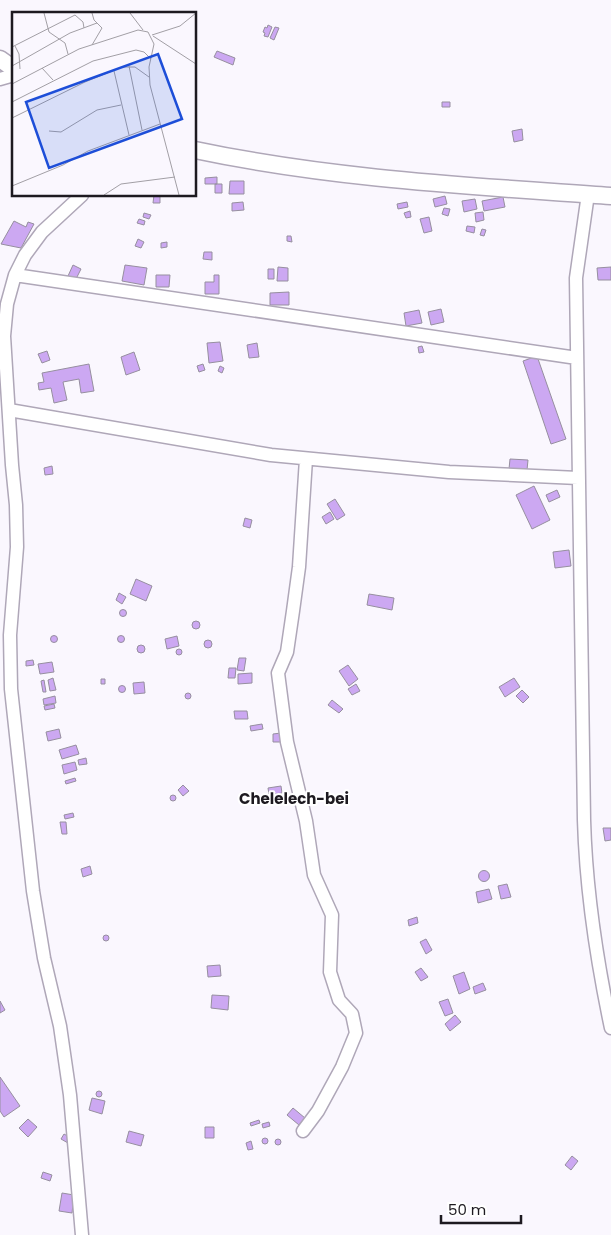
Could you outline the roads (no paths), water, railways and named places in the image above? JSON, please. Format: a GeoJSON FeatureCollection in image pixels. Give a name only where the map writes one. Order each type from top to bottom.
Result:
{"type":"FeatureCollection","features":[{"type":"Feature","properties":{"kind":"main road"},"geometry":{"type":"LineString","coordinates":[[0,59],[12,68]]}},
{"type":"Feature","properties":{"kind":"main road"},"geometry":{"type":"LineString","coordinates":[[196,150],[344,175],[611,196]]}},
{"type":"Feature","properties":{"kind":"street"},"geometry":{"type":"LineString","coordinates":[[588,194],[576,278],[586,869],[600,974],[611,1028]]}},
{"type":"Feature","properties":{"kind":"street"},"geometry":{"type":"LineString","coordinates":[[81,196],[42,232],[25,255],[15,275],[7,304],[4,336],[16,505],[17,547],[10,635],[11,689],[32,891],[44,958],[60,1026],[68,1086],[82,1235]]}},
{"type":"Feature","properties":{"kind":"street"},"geometry":{"type":"LineString","coordinates":[[15,275],[577,358]]}},
{"type":"Feature","properties":{"kind":"street"},"geometry":{"type":"LineString","coordinates":[[9,410],[207,445],[306,459],[449,472],[578,478]]}},
{"type":"Feature","properties":{"kind":"street"},"geometry":{"type":"LineString","coordinates":[[303,1131],[318,1111],[342,1067],[356,1033],[352,1014],[339,1000],[330,972],[332,915],[314,875],[306,821],[287,742],[278,673],[287,652],[299,567],[306,459]]}},
{"type":"Feature","properties":{"kind":"district","name":"Chelelech-bei"},"geometry":{"type":"Point","coordinates":[294,798]}}]}
